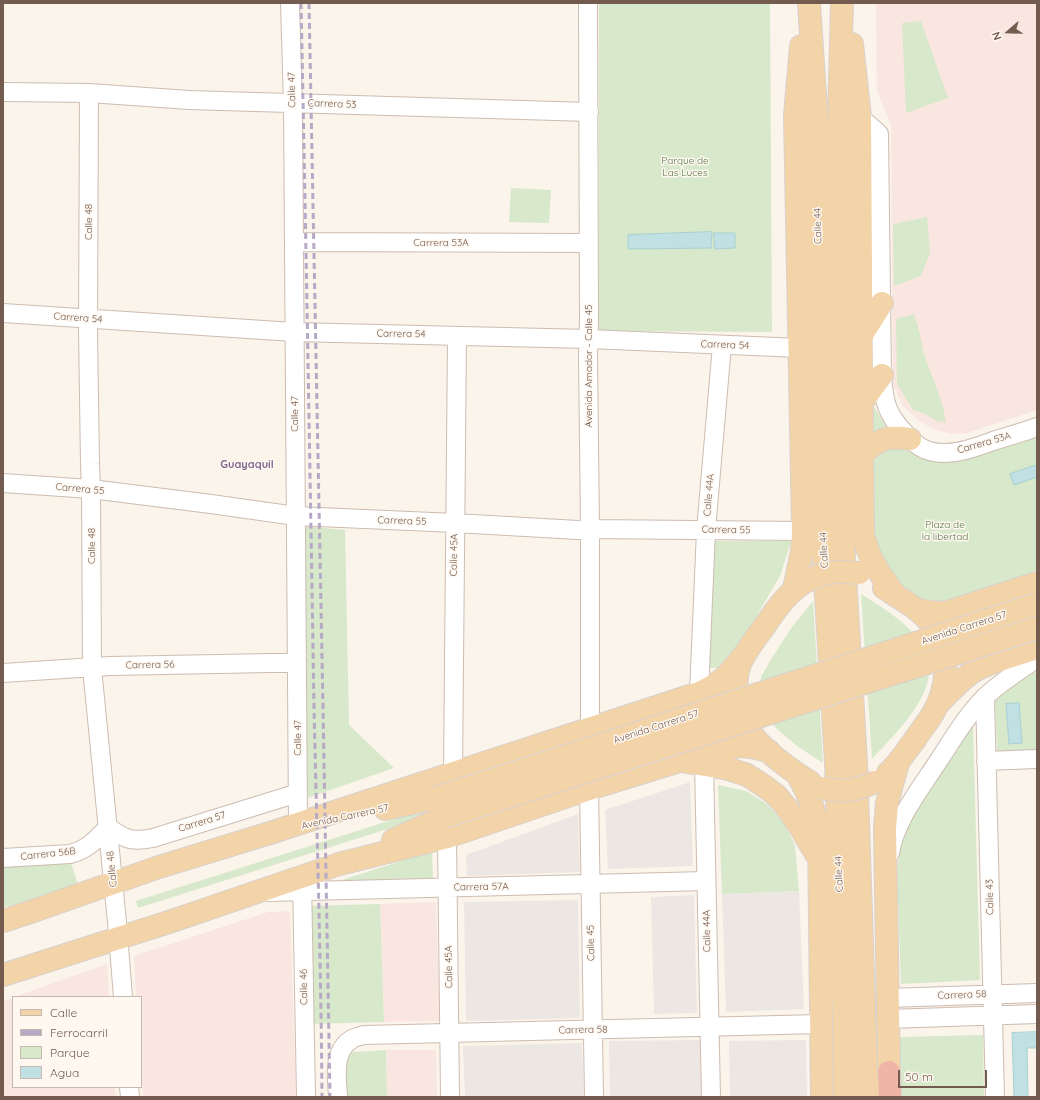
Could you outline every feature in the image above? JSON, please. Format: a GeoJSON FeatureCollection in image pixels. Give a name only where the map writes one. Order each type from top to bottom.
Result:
{"type":"FeatureCollection","features":[{"type":"Feature","properties":{"kind":"highway"},"geometry":{"type":"LineString","coordinates":[[888,1097],[889,1072]]}},
{"type":"Feature","properties":{"kind":"main road","name":"Calle 44"},"geometry":{"type":"LineString","coordinates":[[802,584],[802,551],[804,531],[795,115],[804,3]]}},
{"type":"Feature","properties":{"kind":"main road","name":"Calle 44"},"geometry":{"type":"LineString","coordinates":[[809,3],[817,125],[823,548],[836,762],[845,1097]]}},
{"type":"Feature","properties":{"kind":"main road","name":"Calle 44"},"geometry":{"type":"LineString","coordinates":[[842,3],[839,119],[843,541],[856,762],[867,1097]]}},
{"type":"Feature","properties":{"kind":"main road"},"geometry":{"type":"LineString","coordinates":[[848,3],[860,117],[863,534],[874,565],[895,595]]}},
{"type":"Feature","properties":{"kind":"main road"},"geometry":{"type":"LineString","coordinates":[[862,336],[882,303]]}},
{"type":"Feature","properties":{"kind":"main road"},"geometry":{"type":"LineString","coordinates":[[862,402],[882,375]]}},
{"type":"Feature","properties":{"kind":"main road"},"geometry":{"type":"LineString","coordinates":[[862,454],[881,440],[891,437],[910,439]]}},
{"type":"Feature","properties":{"kind":"main road"},"geometry":{"type":"LineString","coordinates":[[842,571],[859,573],[917,610],[934,629],[941,644],[946,662],[943,688],[937,706],[898,764],[875,782],[861,788],[846,791],[822,788],[797,774],[758,742],[750,732],[738,704],[736,691],[737,677],[739,666],[744,655],[779,604],[802,584],[820,575],[833,572],[842,571]]}},
{"type":"Feature","properties":{"kind":"main road"},"geometry":{"type":"LineString","coordinates":[[917,610],[938,613],[946,612],[1037,582]]}},
{"type":"Feature","properties":{"kind":"main road","name":"Avenida Carrera 57"},"geometry":{"type":"LineString","coordinates":[[3,975],[255,892],[302,884],[339,864],[442,817],[1037,604]]}},
{"type":"Feature","properties":{"kind":"main road","name":"Avenida Carrera 57"},"geometry":{"type":"LineString","coordinates":[[442,817],[1037,628]]}},
{"type":"Feature","properties":{"kind":"main road"},"geometry":{"type":"LineString","coordinates":[[937,706],[964,678],[976,670],[1037,648]]}},
{"type":"Feature","properties":{"kind":"main road","name":"Avenida Carrera 57"},"geometry":{"type":"LineString","coordinates":[[3,921],[159,867],[270,834],[699,693],[712,687],[723,679],[744,655]]}},
{"type":"Feature","properties":{"kind":"main road","name":"Avenida Carrera 57"},"geometry":{"type":"LineString","coordinates":[[270,834],[442,817],[589,789],[722,749],[742,746],[769,751]]}},
{"type":"Feature","properties":{"kind":"main road"},"geometry":{"type":"LineString","coordinates":[[680,761],[729,769],[747,775],[776,795],[788,808],[819,859]]}},
{"type":"Feature","properties":{"kind":"main road"},"geometry":{"type":"LineString","coordinates":[[889,1072],[885,816],[887,803],[898,764]]}},
{"type":"Feature","properties":{"kind":"main road","name":"Calle 44"},"geometry":{"type":"LineString","coordinates":[[797,774],[810,799],[819,833],[822,1097]]}},
{"type":"Feature","properties":{"kind":"main road"},"geometry":{"type":"LineString","coordinates":[[3,914],[33,911]]}},
{"type":"Feature","properties":{"kind":"street","name":"Calle 47"},"geometry":{"type":"LineString","coordinates":[[290,3],[293,103],[298,824]]}},
{"type":"Feature","properties":{"kind":"street","name":"Avenida Amador - Calle 45"},"geometry":{"type":"LineString","coordinates":[[588,3],[590,728]]}},
{"type":"Feature","properties":{"kind":"street","name":"Carrera 53"},"geometry":{"type":"LineString","coordinates":[[3,92],[89,93],[189,100],[589,112]]}},
{"type":"Feature","properties":{"kind":"street","name":"Calle 48"},"geometry":{"type":"LineString","coordinates":[[89,93],[88,319],[90,464],[92,489],[92,668],[119,938],[123,996]]}},
{"type":"Feature","properties":{"kind":"street"},"geometry":{"type":"LineString","coordinates":[[860,117],[879,134],[882,375],[884,395],[887,407],[892,416],[898,426],[910,439]]}},
{"type":"Feature","properties":{"kind":"street","name":"Carrera 53A"},"geometry":{"type":"LineString","coordinates":[[294,242],[589,243]]}},
{"type":"Feature","properties":{"kind":"street","name":"Carrera 54"},"geometry":{"type":"LineString","coordinates":[[3,313],[294,332],[589,339],[800,348]]}},
{"type":"Feature","properties":{"kind":"street","name":"Calle 45A"},"geometry":{"type":"LineString","coordinates":[[452,774],[457,336]]}},
{"type":"Feature","properties":{"kind":"street","name":"Calle 44A"},"geometry":{"type":"LineString","coordinates":[[699,693],[706,530],[722,345]]}},
{"type":"Feature","properties":{"kind":"street","name":"Carrera 53A"},"geometry":{"type":"LineString","coordinates":[[910,439],[924,449],[940,453],[953,452],[965,450],[1037,427]]}},
{"type":"Feature","properties":{"kind":"street","name":"Carrera 55"},"geometry":{"type":"LineString","coordinates":[[3,483],[92,489],[296,516],[578,530],[590,528],[804,531]]}},
{"type":"Feature","properties":{"kind":"street"},"geometry":{"type":"LineString","coordinates":[[886,879],[891,845],[895,832],[969,716],[985,697],[999,685],[1037,658]]}},
{"type":"Feature","properties":{"kind":"street","name":"Carrera 56"},"geometry":{"type":"LineString","coordinates":[[3,673],[117,666],[297,663]]}},
{"type":"Feature","properties":{"kind":"street","name":"Calle 43"},"geometry":{"type":"LineString","coordinates":[[985,697],[994,1097]]}},
{"type":"Feature","properties":{"kind":"street"},"geometry":{"type":"LineString","coordinates":[[986,761],[1037,759]]}},
{"type":"Feature","properties":{"kind":"street","name":"Calle 44A"},"geometry":{"type":"LineString","coordinates":[[704,764],[711,1097]]}},
{"type":"Feature","properties":{"kind":"street","name":"Calle 45"},"geometry":{"type":"LineString","coordinates":[[589,789],[594,1097]]}},
{"type":"Feature","properties":{"kind":"street","name":"Carrera 57"},"geometry":{"type":"LineString","coordinates":[[108,827],[126,838],[142,840],[153,838],[298,793]]}},
{"type":"Feature","properties":{"kind":"street","name":"Calle 45A"},"geometry":{"type":"LineString","coordinates":[[442,817],[448,888],[450,1097]]}},
{"type":"Feature","properties":{"kind":"street","name":"Carrera 56B"},"geometry":{"type":"LineString","coordinates":[[3,858],[70,854],[89,846],[108,827]]}},
{"type":"Feature","properties":{"kind":"street","name":"Carrera 57A"},"geometry":{"type":"LineString","coordinates":[[302,884],[448,888],[706,881]]}},
{"type":"Feature","properties":{"kind":"street","name":"Calle 46"},"geometry":{"type":"LineString","coordinates":[[302,884],[306,1097]]}},
{"type":"Feature","properties":{"kind":"street","name":"Carrera 58"},"geometry":{"type":"LineString","coordinates":[[888,1008],[992,994],[1037,992]]}},
{"type":"Feature","properties":{"kind":"street"},"geometry":{"type":"LineString","coordinates":[[888,1008],[992,1016],[1037,1014]]}},
{"type":"Feature","properties":{"kind":"street","name":"Carrera 58"},"geometry":{"type":"LineString","coordinates":[[338,1097],[337,1062],[340,1052],[353,1038],[364,1035],[821,1024]]}},
{"type":"Feature","properties":{"kind":"shaded area"},"geometry":{"type":"Polygon","coordinates":[[[876,3],[1037,3],[1037,410],[967,433],[953,434],[935,430],[918,420],[902,405],[893,384],[891,125],[877,91],[876,3]]]}},
{"type":"Feature","properties":{"kind":"shaded area"},"geometry":{"type":"Polygon","coordinates":[[[690,782],[693,866],[608,869],[605,810],[690,782]]]}},
{"type":"Feature","properties":{"kind":"shaded area"},"geometry":{"type":"Polygon","coordinates":[[[578,814],[580,872],[467,876],[466,855],[578,814]]]}},
{"type":"Feature","properties":{"kind":"shaded area"},"geometry":{"type":"Polygon","coordinates":[[[799,891],[804,1009],[726,1012],[722,894],[799,891]]]}},
{"type":"Feature","properties":{"kind":"shaded area"},"geometry":{"type":"Polygon","coordinates":[[[694,895],[697,1013],[654,1014],[651,897],[694,895]]]}},
{"type":"Feature","properties":{"kind":"shaded area"},"geometry":{"type":"Polygon","coordinates":[[[578,900],[580,1018],[466,1021],[464,902],[578,900]]]}},
{"type":"Feature","properties":{"kind":"shaded area"},"geometry":{"type":"Polygon","coordinates":[[[436,902],[440,1021],[384,1022],[380,904],[436,902]]]}},
{"type":"Feature","properties":{"kind":"shaded area"},"geometry":{"type":"Polygon","coordinates":[[[290,911],[296,1097],[143,1097],[142,996],[136,996],[134,956],[268,912],[290,911]]]}},
{"type":"Feature","properties":{"kind":"shaded area"},"geometry":{"type":"Polygon","coordinates":[[[107,964],[109,996],[17,996],[107,964]]]}},
{"type":"Feature","properties":{"kind":"shaded area"},"geometry":{"type":"Polygon","coordinates":[[[12,998],[12,1088],[115,1088],[116,1097],[3,1097],[3,1001],[12,998]]]}},
{"type":"Feature","properties":{"kind":"shaded area"},"geometry":{"type":"Polygon","coordinates":[[[705,1040],[706,1097],[610,1097],[609,1041],[705,1040]]]}},
{"type":"Feature","properties":{"kind":"shaded area"},"geometry":{"type":"Polygon","coordinates":[[[806,1040],[807,1097],[730,1097],[729,1041],[806,1040]]]}},
{"type":"Feature","properties":{"kind":"shaded area"},"geometry":{"type":"Polygon","coordinates":[[[582,1043],[584,1097],[465,1097],[463,1046],[582,1043]]]}},
{"type":"Feature","properties":{"kind":"shaded area"},"geometry":{"type":"Polygon","coordinates":[[[386,1050],[436,1050],[437,1097],[387,1097],[386,1050]]]}},
{"type":"Feature","properties":{"kind":"green space","name":"Parque de Las Luces"},"geometry":{"type":"Polygon","coordinates":[[[599,3],[770,3],[772,332],[599,331],[599,3]]]}},
{"type":"Feature","properties":{"kind":"green space"},"geometry":{"type":"Polygon","coordinates":[[[921,21],[948,98],[906,113],[902,23],[921,21]]]}},
{"type":"Feature","properties":{"kind":"green space"},"geometry":{"type":"Polygon","coordinates":[[[511,188],[551,190],[549,223],[509,222],[511,188]]]}},
{"type":"Feature","properties":{"kind":"green space"},"geometry":{"type":"Polygon","coordinates":[[[927,217],[930,253],[921,276],[894,286],[893,224],[927,217]]]}},
{"type":"Feature","properties":{"kind":"green space"},"geometry":{"type":"Polygon","coordinates":[[[914,314],[924,354],[942,403],[946,422],[937,421],[923,413],[913,410],[897,384],[896,319],[914,314]]]}},
{"type":"Feature","properties":{"kind":"green space"},"geometry":{"type":"Polygon","coordinates":[[[872,403],[889,432],[871,440],[872,403]]]}},
{"type":"Feature","properties":{"kind":"green space","name":"Plaza de la libertad"},"geometry":{"type":"Polygon","coordinates":[[[1037,436],[1037,570],[955,600],[936,602],[922,599],[910,594],[893,576],[872,540],[870,461],[876,453],[897,446],[914,454],[1037,436]]]}},
{"type":"Feature","properties":{"kind":"green space"},"geometry":{"type":"Polygon","coordinates":[[[302,526],[345,530],[349,725],[394,768],[304,799],[302,526]]]}},
{"type":"Feature","properties":{"kind":"green space"},"geometry":{"type":"Polygon","coordinates":[[[714,541],[791,541],[781,574],[738,645],[717,668],[706,668],[714,541]]]}},
{"type":"Feature","properties":{"kind":"green space"},"geometry":{"type":"Polygon","coordinates":[[[861,594],[893,615],[912,632],[922,648],[929,668],[927,686],[915,709],[898,731],[872,759],[861,594]]]}},
{"type":"Feature","properties":{"kind":"green space"},"geometry":{"type":"Polygon","coordinates":[[[813,601],[823,763],[797,746],[776,728],[765,714],[759,687],[761,677],[770,661],[792,627],[813,601]]]}},
{"type":"Feature","properties":{"kind":"green space"},"geometry":{"type":"Polygon","coordinates":[[[1037,671],[1037,751],[997,752],[995,696],[1037,671]]]}},
{"type":"Feature","properties":{"kind":"green space"},"geometry":{"type":"Polygon","coordinates":[[[973,725],[980,980],[901,984],[897,871],[900,847],[909,823],[933,778],[955,746],[973,725]]]}},
{"type":"Feature","properties":{"kind":"green space"},"geometry":{"type":"Polygon","coordinates":[[[718,785],[746,791],[767,804],[783,822],[795,845],[799,891],[722,894],[718,785]]]}},
{"type":"Feature","properties":{"kind":"green space"},"geometry":{"type":"Polygon","coordinates":[[[439,805],[441,812],[138,908],[136,901],[439,805]]]}},
{"type":"Feature","properties":{"kind":"green space"},"geometry":{"type":"Polygon","coordinates":[[[432,851],[433,878],[339,881],[432,851]]]}},
{"type":"Feature","properties":{"kind":"green space"},"geometry":{"type":"Polygon","coordinates":[[[70,859],[78,885],[19,904],[3,907],[3,865],[70,859]]]}},
{"type":"Feature","properties":{"kind":"green space"},"geometry":{"type":"Polygon","coordinates":[[[380,904],[384,1022],[309,1024],[305,906],[380,904]]]}},
{"type":"Feature","properties":{"kind":"green space"},"geometry":{"type":"Polygon","coordinates":[[[983,1035],[984,1097],[900,1097],[899,1037],[983,1035]]]}},
{"type":"Feature","properties":{"kind":"green space"},"geometry":{"type":"Polygon","coordinates":[[[386,1050],[387,1097],[344,1097],[343,1062],[347,1055],[354,1052],[386,1050]]]}},
{"type":"Feature","properties":{"kind":"water"},"geometry":{"type":"Polygon","coordinates":[[[712,232],[711,248],[628,249],[628,235],[712,232]]]}},
{"type":"Feature","properties":{"kind":"water"},"geometry":{"type":"Polygon","coordinates":[[[714,233],[735,233],[735,248],[715,249],[714,233]]]}},
{"type":"Feature","properties":{"kind":"water"},"geometry":{"type":"Polygon","coordinates":[[[1037,465],[1037,477],[1014,485],[1010,474],[1037,465]]]}},
{"type":"Feature","properties":{"kind":"water"},"geometry":{"type":"Polygon","coordinates":[[[1019,703],[1022,743],[1009,744],[1006,704],[1019,703]]]}},
{"type":"Feature","properties":{"kind":"water"},"geometry":{"type":"Polygon","coordinates":[[[1037,1032],[1037,1048],[1027,1048],[1028,1097],[1014,1097],[1012,1033],[1037,1032]]]}},
{"type":"Feature","properties":{"kind":"railway"},"geometry":{"type":"LineString","coordinates":[[301,3],[322,1097]]}},
{"type":"Feature","properties":{"kind":"railway"},"geometry":{"type":"LineString","coordinates":[[309,3],[330,1097]]}},
{"type":"Feature","properties":{"kind":"district","name":"Guayaquil"},"geometry":{"type":"Point","coordinates":[247,465]}}]}
